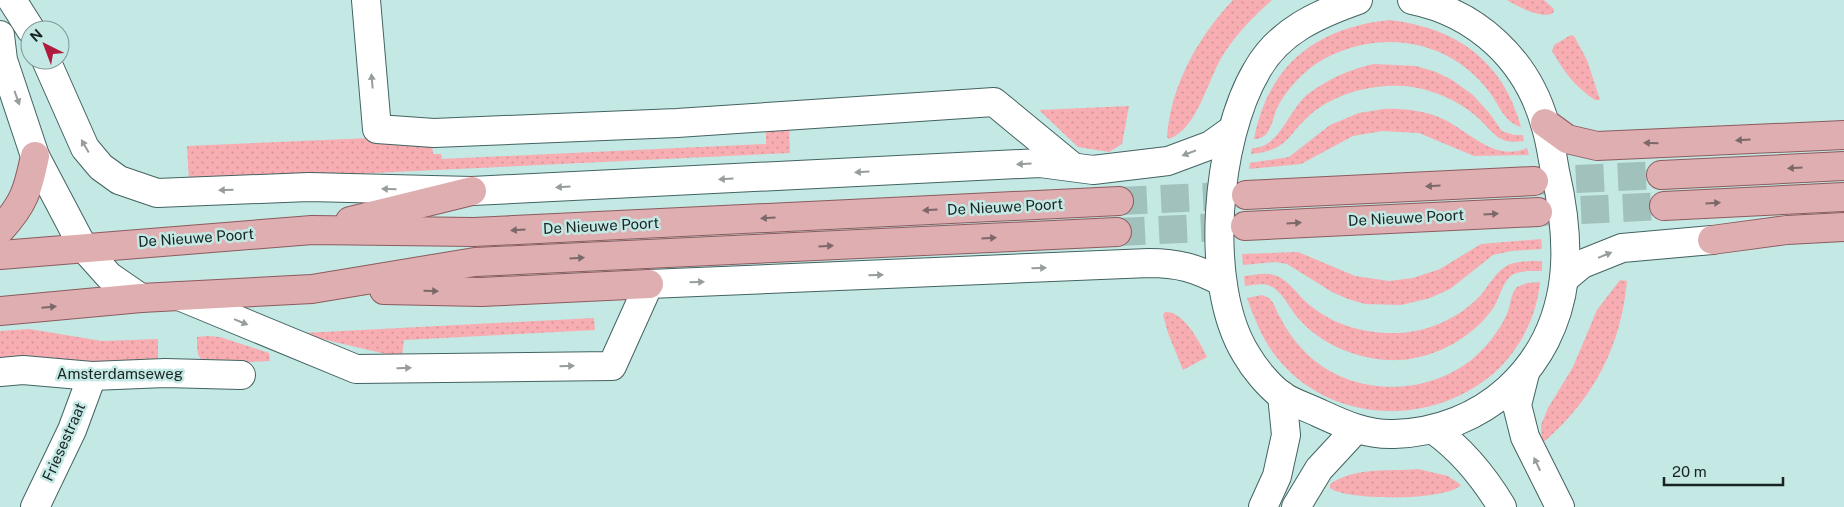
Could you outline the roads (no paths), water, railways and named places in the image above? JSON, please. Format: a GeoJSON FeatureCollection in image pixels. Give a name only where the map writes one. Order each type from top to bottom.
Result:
{"type":"FeatureCollection","features":[{"type":"Feature","properties":{"kind":"main road"},"geometry":{"type":"LineString","coordinates":[[1545,123],[1567,139],[1597,146],[1844,135]]}},
{"type":"Feature","properties":{"kind":"main road"},"geometry":{"type":"LineString","coordinates":[[0,230],[14,215],[27,192],[35,156]]}},
{"type":"Feature","properties":{"kind":"main road"},"geometry":{"type":"LineString","coordinates":[[1661,175],[1844,166]]}},
{"type":"Feature","properties":{"kind":"main road","name":"De Nieuwe Poort"},"geometry":{"type":"LineString","coordinates":[[1246,195],[1534,181]]}},
{"type":"Feature","properties":{"kind":"main road"},"geometry":{"type":"LineString","coordinates":[[312,230],[472,191]]}},
{"type":"Feature","properties":{"kind":"main road"},"geometry":{"type":"LineString","coordinates":[[1664,206],[1844,197]]}},
{"type":"Feature","properties":{"kind":"main road","name":"De Nieuwe Poort"},"geometry":{"type":"LineString","coordinates":[[83,247],[312,230],[474,232],[1119,201]]}},
{"type":"Feature","properties":{"kind":"main road","name":"De Nieuwe Poort"},"geometry":{"type":"LineString","coordinates":[[1245,226],[1538,212]]}},
{"type":"Feature","properties":{"kind":"main road"},"geometry":{"type":"LineString","coordinates":[[1712,240],[1787,230],[1844,227]]}},
{"type":"Feature","properties":{"kind":"main road","name":"De Nieuwe Poort"},"geometry":{"type":"LineString","coordinates":[[142,298],[312,289],[475,262],[1117,232]]}},
{"type":"Feature","properties":{"kind":"main road"},"geometry":{"type":"LineString","coordinates":[[0,255],[83,247]]}},
{"type":"Feature","properties":{"kind":"main road"},"geometry":{"type":"LineString","coordinates":[[312,289],[481,292],[649,284]]}},
{"type":"Feature","properties":{"kind":"main road"},"geometry":{"type":"LineString","coordinates":[[0,311],[142,298]]}},
{"type":"Feature","properties":{"kind":"street"},"geometry":{"type":"LineString","coordinates":[[12,0],[24,20]]}},
{"type":"Feature","properties":{"kind":"street"},"geometry":{"type":"LineString","coordinates":[[1296,27],[1305,0]]}},
{"type":"Feature","properties":{"kind":"street"},"geometry":{"type":"LineString","coordinates":[[1358,0],[1327,10],[1296,27],[1258,68],[1232,130],[1221,219],[1222,282],[1231,326],[1247,356],[1282,396],[1356,429],[1391,434],[1434,430],[1463,420],[1492,402],[1524,374],[1542,347],[1554,318],[1564,279],[1562,204],[1545,123],[1531,88],[1513,60],[1490,36],[1470,22],[1446,10],[1412,0]]}},
{"type":"Feature","properties":{"kind":"street"},"geometry":{"type":"LineString","coordinates":[[366,2],[377,129],[434,133],[678,123],[994,102],[1073,167]]}},
{"type":"Feature","properties":{"kind":"street"},"geometry":{"type":"LineString","coordinates":[[0,35],[3,60],[35,156],[83,247],[109,276],[142,298]]}},
{"type":"Feature","properties":{"kind":"street"},"geometry":{"type":"LineString","coordinates":[[50,70],[85,148],[101,167],[119,180],[157,193],[309,188],[472,191],[1040,163],[1093,170],[1168,161],[1212,144],[1232,130]]}},
{"type":"Feature","properties":{"kind":"street"},"geometry":{"type":"LineString","coordinates":[[1564,279],[1582,264],[1622,248],[1712,240]]}},
{"type":"Feature","properties":{"kind":"street"},"geometry":{"type":"LineString","coordinates":[[649,284],[1175,263],[1202,272],[1222,282]]}},
{"type":"Feature","properties":{"kind":"street","name":"De Nieuwe Poort"},"geometry":{"type":"LineString","coordinates":[[179,296],[356,369],[612,366],[649,284]]}},
{"type":"Feature","properties":{"kind":"street","name":"Amsterdamseweg"},"geometry":{"type":"LineString","coordinates":[[0,372],[23,370],[92,376],[165,373],[241,375]]}},
{"type":"Feature","properties":{"kind":"street"},"geometry":{"type":"LineString","coordinates":[[1524,374],[1517,405],[1524,437],[1560,507]]}},
{"type":"Feature","properties":{"kind":"street","name":"Friesestraat"},"geometry":{"type":"LineString","coordinates":[[35,507],[72,430],[92,376]]}},
{"type":"Feature","properties":{"kind":"street"},"geometry":{"type":"LineString","coordinates":[[1263,507],[1277,476],[1286,435],[1282,396]]}},
{"type":"Feature","properties":{"kind":"street"},"geometry":{"type":"LineString","coordinates":[[1296,507],[1319,469],[1356,429]]}},
{"type":"Feature","properties":{"kind":"street"},"geometry":{"type":"LineString","coordinates":[[1434,430],[1454,444],[1491,489],[1502,507]]}},
{"type":"Feature","properties":{"kind":"tunnel"},"geometry":{"type":"LineString","coordinates":[[1534,181],[1661,175]]}},
{"type":"Feature","properties":{"kind":"tunnel"},"geometry":{"type":"LineString","coordinates":[[1119,201],[1245,195]]}},
{"type":"Feature","properties":{"kind":"tunnel"},"geometry":{"type":"LineString","coordinates":[[1539,212],[1664,206]]}},
{"type":"Feature","properties":{"kind":"tunnel"},"geometry":{"type":"LineString","coordinates":[[1117,232],[1243,226]]}}]}
